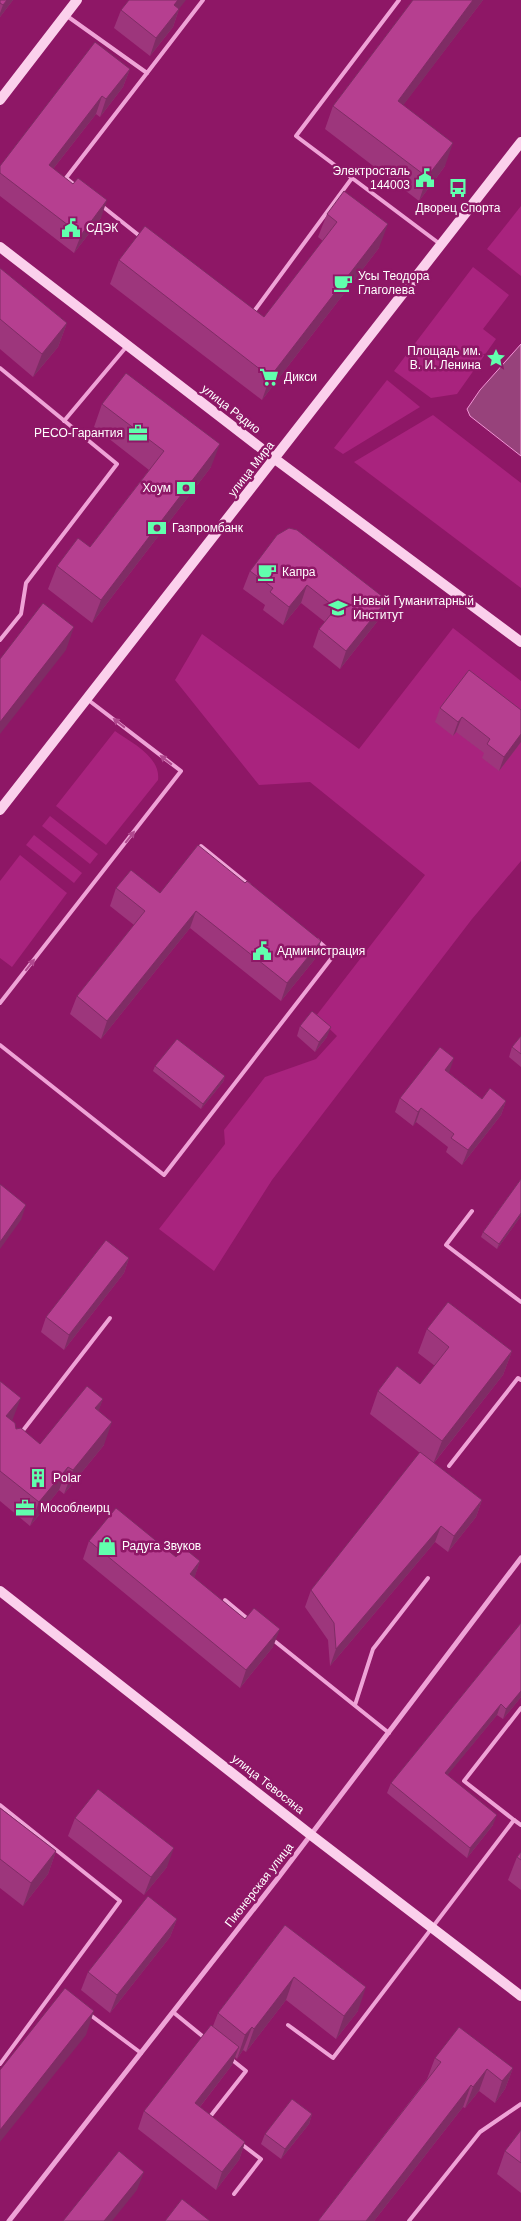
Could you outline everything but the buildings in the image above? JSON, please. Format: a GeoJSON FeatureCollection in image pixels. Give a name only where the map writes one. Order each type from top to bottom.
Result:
{"type":"FeatureCollection","features":[{"type":"Feature","properties":{"kind":"main road"},"geometry":{"type":"LineString","coordinates":[[0,100],[77,0]]}},
{"type":"Feature","properties":{"kind":"main road","name":"улица Мира"},"geometry":{"type":"LineString","coordinates":[[0,810],[521,142]]}},
{"type":"Feature","properties":{"kind":"main road","name":"улица Радио"},"geometry":{"type":"LineString","coordinates":[[0,247],[274,459],[521,642]]}},
{"type":"Feature","properties":{"kind":"main road","name":"улица Тевосяна"},"geometry":{"type":"LineString","coordinates":[[0,1591],[310,1835],[521,1996]]}},
{"type":"Feature","properties":{"kind":"street","name":"Пионерская улица"},"geometry":{"type":"LineString","coordinates":[[9,2221],[141,2054],[389,1733],[521,1558]]}},
{"type":"Feature","properties":{"kind":"lane"},"geometry":{"type":"LineString","coordinates":[[81,190],[66,178],[203,0]]}},
{"type":"Feature","properties":{"kind":"lane"},"geometry":{"type":"LineString","coordinates":[[399,0],[296,136],[441,245]]}},
{"type":"Feature","properties":{"kind":"lane"},"geometry":{"type":"LineString","coordinates":[[65,15],[147,73]]}},
{"type":"Feature","properties":{"kind":"lane"},"geometry":{"type":"LineString","coordinates":[[248,320],[352,178]]}},
{"type":"Feature","properties":{"kind":"lane"},"geometry":{"type":"LineString","coordinates":[[96,202],[150,243]]}},
{"type":"Feature","properties":{"kind":"lane"},"geometry":{"type":"LineString","coordinates":[[64,421],[127,345]]}},
{"type":"Feature","properties":{"kind":"lane"},"geometry":{"type":"LineString","coordinates":[[0,368],[117,464],[26,583],[21,614],[0,640]]}},
{"type":"Feature","properties":{"kind":"lane"},"geometry":{"type":"LineString","coordinates":[[0,1003],[181,771],[87,699]]}},
{"type":"Feature","properties":{"kind":"lane"},"geometry":{"type":"LineString","coordinates":[[201,846],[253,888]]}},
{"type":"Feature","properties":{"kind":"lane"},"geometry":{"type":"LineString","coordinates":[[0,1045],[164,1175],[334,955],[312,937]]}},
{"type":"Feature","properties":{"kind":"lane"},"geometry":{"type":"LineString","coordinates":[[472,1211],[446,1246],[521,1302]]}},
{"type":"Feature","properties":{"kind":"lane"},"geometry":{"type":"LineString","coordinates":[[15,1441],[110,1318]]}},
{"type":"Feature","properties":{"kind":"lane"},"geometry":{"type":"LineString","coordinates":[[449,1466],[518,1378],[521,1380]]}},
{"type":"Feature","properties":{"kind":"lane"},"geometry":{"type":"LineString","coordinates":[[355,1705],[373,1649],[428,1578]]}},
{"type":"Feature","properties":{"kind":"lane"},"geometry":{"type":"LineString","coordinates":[[225,1600],[256,1625]]}},
{"type":"Feature","properties":{"kind":"lane"},"geometry":{"type":"LineString","coordinates":[[271,1638],[389,1733]]}},
{"type":"Feature","properties":{"kind":"lane"},"geometry":{"type":"LineString","coordinates":[[521,1708],[464,1781],[521,1825]]}},
{"type":"Feature","properties":{"kind":"lane"},"geometry":{"type":"LineString","coordinates":[[0,1805],[120,1901],[0,2064]]}},
{"type":"Feature","properties":{"kind":"lane"},"geometry":{"type":"LineString","coordinates":[[288,2025],[333,2058],[514,1820]]}},
{"type":"Feature","properties":{"kind":"lane"},"geometry":{"type":"LineString","coordinates":[[56,1988],[63,1994]]}},
{"type":"Feature","properties":{"kind":"lane"},"geometry":{"type":"LineString","coordinates":[[86,2012],[141,2054]]}},
{"type":"Feature","properties":{"kind":"lane"},"geometry":{"type":"LineString","coordinates":[[173,2012],[213,2044]]}},
{"type":"Feature","properties":{"kind":"lane"},"geometry":{"type":"LineString","coordinates":[[215,2125],[208,2119],[246,2071],[226,2055]]}},
{"type":"Feature","properties":{"kind":"lane"},"geometry":{"type":"LineString","coordinates":[[410,2221],[480,2132],[521,2104]]}},
{"type":"Feature","properties":{"kind":"lane"},"geometry":{"type":"LineString","coordinates":[[234,2194],[261,2158],[238,2142]]}},
{"type":"Feature","properties":{"kind":"shaded area"},"geometry":{"type":"Polygon","coordinates":[[[521,206],[521,276],[487,249],[521,206]]]}},
{"type":"Feature","properties":{"kind":"shaded area"},"geometry":{"type":"Polygon","coordinates":[[[473,267],[509,295],[483,329],[496,339],[457,394],[431,398],[394,371],[473,267]]]}},
{"type":"Feature","properties":{"kind":"shaded area"},"geometry":{"type":"Polygon","coordinates":[[[521,344],[521,456],[470,416],[467,409],[480,390],[521,344]]]}},
{"type":"Feature","properties":{"kind":"shaded area"},"geometry":{"type":"Polygon","coordinates":[[[387,380],[420,407],[343,454],[334,448],[387,380]]]}},
{"type":"Feature","properties":{"kind":"shaded area"},"geometry":{"type":"Polygon","coordinates":[[[433,415],[521,483],[521,588],[354,462],[433,415]]]}},
{"type":"Feature","properties":{"kind":"shaded area"},"geometry":{"type":"Polygon","coordinates":[[[453,628],[521,681],[521,861],[472,919],[272,1180],[214,1271],[159,1229],[225,1144],[224,1130],[265,1077],[316,1059],[337,1036],[316,1016],[425,875],[310,782],[259,785],[175,680],[202,634],[359,749],[453,628]]]}},
{"type":"Feature","properties":{"kind":"shaded area"},"geometry":{"type":"Polygon","coordinates":[[[115,731],[144,751],[155,764],[158,780],[106,845],[56,806],[115,731]]]}},
{"type":"Feature","properties":{"kind":"shaded area"},"geometry":{"type":"Polygon","coordinates":[[[50,816],[98,854],[90,864],[42,826],[50,816]]]}},
{"type":"Feature","properties":{"kind":"shaded area"},"geometry":{"type":"Polygon","coordinates":[[[34,835],[82,873],[74,883],[26,845],[34,835]]]}},
{"type":"Feature","properties":{"kind":"shaded area"},"geometry":{"type":"Polygon","coordinates":[[[20,855],[67,893],[12,967],[0,958],[0,881],[20,855]]]}},
{"type":"Feature","properties":{"kind":"place","name":"Электросталь 144003"},"geometry":{"type":"Point","coordinates":[425,178]}},
{"type":"Feature","properties":{"kind":"place","name":"Дворец Спорта"},"geometry":{"type":"Point","coordinates":[458,188]}},
{"type":"Feature","properties":{"kind":"place","name":"СДЭК"},"geometry":{"type":"Point","coordinates":[71,228]}},
{"type":"Feature","properties":{"kind":"place","name":"Усы Теодора Глаголева"},"geometry":{"type":"Point","coordinates":[343,283]}},
{"type":"Feature","properties":{"kind":"place","name":"Площадь им. В. И. Ленина"},"geometry":{"type":"Point","coordinates":[496,358]}},
{"type":"Feature","properties":{"kind":"place","name":"Дикси"},"geometry":{"type":"Point","coordinates":[269,377]}},
{"type":"Feature","properties":{"kind":"place","name":"РЕСО-Гарантия"},"geometry":{"type":"Point","coordinates":[138,433]}},
{"type":"Feature","properties":{"kind":"place","name":"Хоум"},"geometry":{"type":"Point","coordinates":[186,488]}},
{"type":"Feature","properties":{"kind":"place","name":"Газпромбанк"},"geometry":{"type":"Point","coordinates":[157,528]}},
{"type":"Feature","properties":{"kind":"place","name":"Капра"},"geometry":{"type":"Point","coordinates":[267,572]}},
{"type":"Feature","properties":{"kind":"place","name":"Новый Гуманитарный Институт"},"geometry":{"type":"Point","coordinates":[338,608]}},
{"type":"Feature","properties":{"kind":"place","name":"Администрация"},"geometry":{"type":"Point","coordinates":[262,951]}},
{"type":"Feature","properties":{"kind":"place","name":"Polar"},"geometry":{"type":"Point","coordinates":[38,1478]}},
{"type":"Feature","properties":{"kind":"place","name":"Мособлеирц"},"geometry":{"type":"Point","coordinates":[25,1508]}},
{"type":"Feature","properties":{"kind":"place","name":"Радуга Звуков"},"geometry":{"type":"Point","coordinates":[107,1546]}}]}
